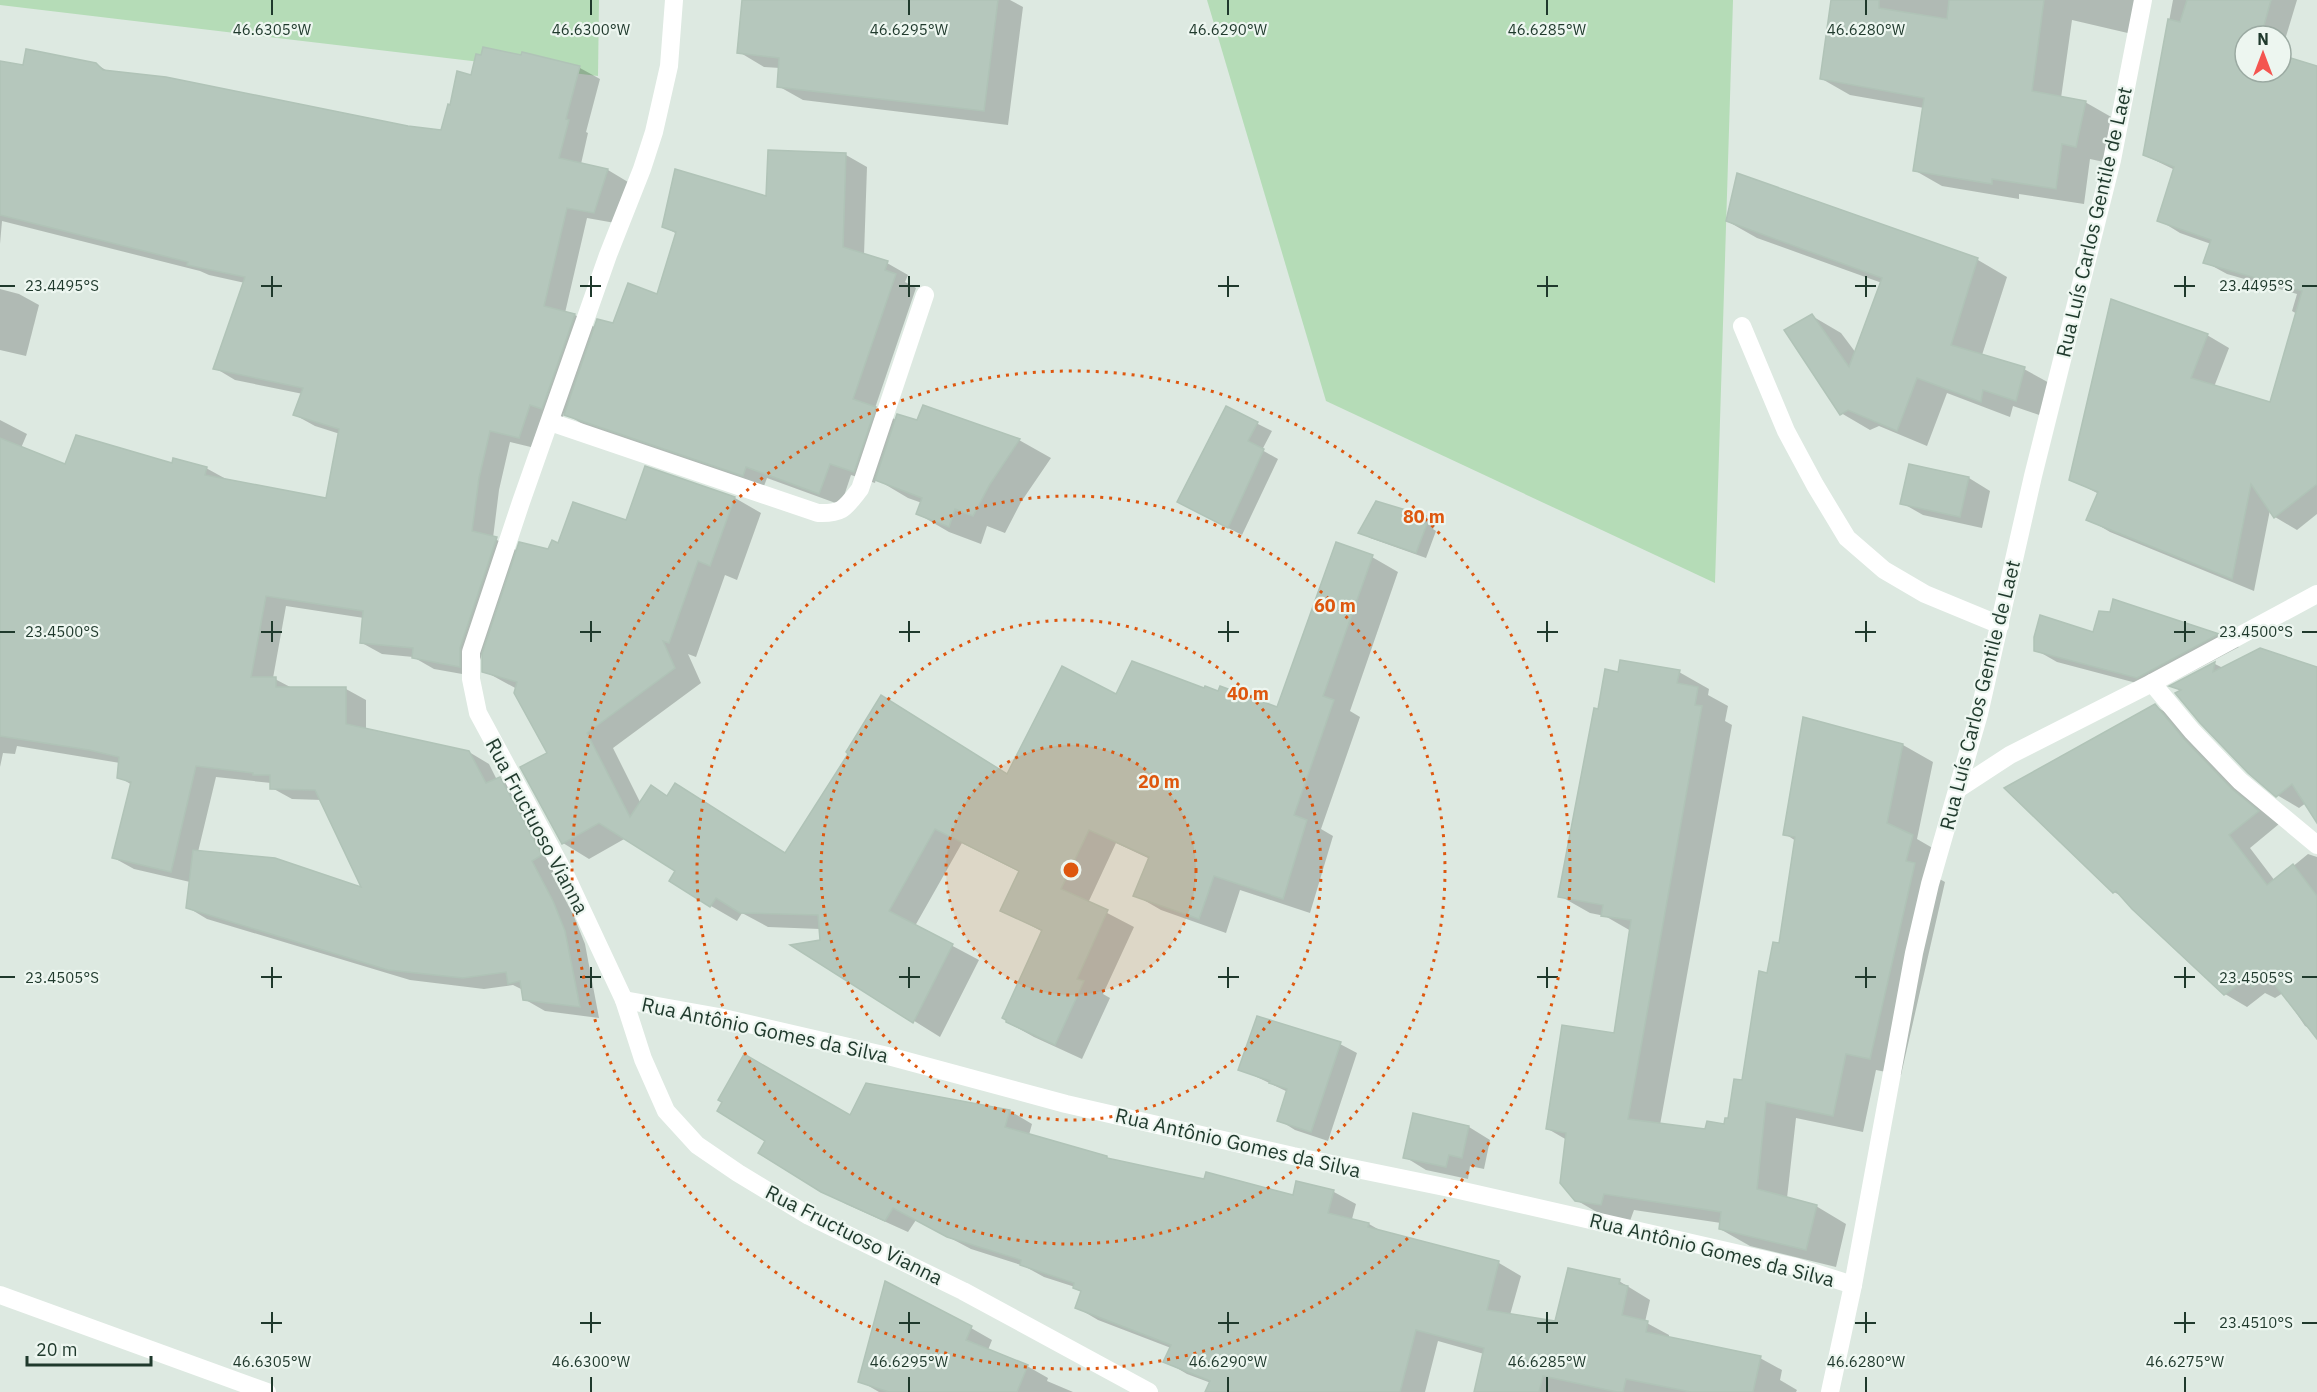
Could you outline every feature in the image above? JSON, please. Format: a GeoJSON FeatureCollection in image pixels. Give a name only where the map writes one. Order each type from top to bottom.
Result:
{"type":"FeatureCollection","features":[{"type":"Feature","properties":{"kind":"street","name":"Rua Fructuoso Vianna"},"geometry":{"type":"LineString","coordinates":[[675,0],[669,66],[654,132],[608,255],[471,652],[471,679],[478,713],[566,876],[624,1000],[644,1059],[666,1111],[697,1145],[809,1216],[963,1291],[1143,1390]]}},
{"type":"Feature","properties":{"kind":"street","name":"Rua Luís Carlos Gentile de Laet"},"geometry":{"type":"LineString","coordinates":[[1830,1392],[1853,1285],[1914,953],[1930,884],[1980,714],[2033,476],[2112,160],[2144,0]]}},
{"type":"Feature","properties":{"kind":"street"},"geometry":{"type":"LineString","coordinates":[[550,422],[818,513],[836,514],[860,489],[925,295]]}},
{"type":"Feature","properties":{"kind":"street"},"geometry":{"type":"LineString","coordinates":[[1742,326],[1786,431],[1847,538],[1884,570],[1925,594],[2000,625]]}},
{"type":"Feature","properties":{"kind":"street"},"geometry":{"type":"LineString","coordinates":[[1958,789],[2010,755],[2152,683],[2317,594]]}},
{"type":"Feature","properties":{"kind":"street"},"geometry":{"type":"LineString","coordinates":[[2152,683],[2240,781],[2317,845]]}},
{"type":"Feature","properties":{"kind":"street","name":"Rua Antônio Gomes da Silva"},"geometry":{"type":"LineString","coordinates":[[624,1000],[765,1027],[892,1057],[1066,1104],[1796,1267],[1853,1285]]}},
{"type":"Feature","properties":{"kind":"street"},"geometry":{"type":"LineString","coordinates":[[0,1295],[267,1392]]}},
{"type":"Feature","properties":{"kind":"green space"},"geometry":{"type":"Polygon","coordinates":[[[0,0],[599,0],[598,76],[0,5],[0,0]]]}},
{"type":"Feature","properties":{"kind":"green space"},"geometry":{"type":"Polygon","coordinates":[[[1207,0],[1733,0],[1715,583],[1326,401],[1207,0]]]}},
{"type":"Feature","properties":{"kind":"building"},"geometry":{"type":"Polygon","coordinates":[[[742,0],[998,0],[984,111],[777,87],[779,58],[737,53],[742,0]]]}},
{"type":"Feature","properties":{"kind":"building"},"geometry":{"type":"Polygon","coordinates":[[[1831,0],[1879,0],[1879,8],[1947,19],[1949,0],[2044,0],[2032,91],[2086,101],[2076,147],[2062,144],[2056,189],[1992,179],[1992,184],[1913,171],[1924,98],[1820,79],[1831,0]]]}},
{"type":"Feature","properties":{"kind":"building"},"geometry":{"type":"Polygon","coordinates":[[[2187,0],[2271,0],[2264,24],[2233,24],[2233,84],[2293,84],[2293,59],[2317,66],[2317,484],[2274,518],[2251,484],[2232,579],[2086,520],[2098,492],[2069,480],[2111,299],[2208,334],[2191,378],[2270,402],[2302,291],[2203,263],[2211,240],[2157,221],[2174,167],[2143,155],[2168,19],[2180,22],[2187,0]]]}},
{"type":"Feature","properties":{"kind":"building"},"geometry":{"type":"Polygon","coordinates":[[[483,47],[521,55],[522,52],[580,66],[566,119],[569,120],[559,158],[608,169],[594,213],[567,208],[544,306],[575,314],[542,409],[530,405],[519,438],[490,431],[479,478],[472,531],[497,537],[460,648],[460,667],[412,658],[413,648],[360,643],[363,611],[266,596],[251,677],[276,677],[276,687],[346,687],[346,724],[469,751],[486,783],[500,777],[542,855],[532,861],[553,901],[565,931],[580,1007],[523,1000],[520,981],[508,984],[506,972],[463,978],[388,970],[186,908],[193,850],[275,858],[361,887],[315,790],[270,789],[270,775],[253,775],[253,773],[196,766],[171,872],[112,858],[131,782],[117,778],[119,757],[0,736],[0,438],[65,464],[76,435],[172,463],[173,458],[207,467],[205,475],[326,498],[339,429],[293,415],[303,388],[213,369],[245,277],[187,265],[188,262],[0,215],[0,61],[23,65],[26,49],[96,63],[103,70],[166,77],[408,126],[441,130],[448,104],[450,105],[457,71],[471,75],[476,54],[481,55],[483,47]]]}},
{"type":"Feature","properties":{"kind":"building"},"geometry":{"type":"Polygon","coordinates":[[[768,150],[846,153],[843,247],[888,261],[885,270],[896,274],[853,399],[876,407],[854,472],[830,464],[819,494],[746,467],[743,476],[564,415],[597,319],[613,323],[628,283],[657,294],[676,232],[662,227],[675,169],[766,196],[768,150]]]}},
{"type":"Feature","properties":{"kind":"building"},"geometry":{"type":"Polygon","coordinates":[[[1737,173],[1978,258],[1951,345],[2025,367],[2016,401],[1983,390],[1981,402],[1917,378],[1897,431],[1848,410],[1840,415],[1784,330],[1812,314],[1849,367],[1882,278],[1726,221],[1737,173]]]}},
{"type":"Feature","properties":{"kind":"building"},"geometry":{"type":"Polygon","coordinates":[[[923,405],[1020,439],[990,484],[973,516],[955,509],[949,527],[916,514],[922,498],[875,480],[897,414],[917,420],[923,405]]]}},
{"type":"Feature","properties":{"kind":"building"},"geometry":{"type":"Polygon","coordinates":[[[1226,406],[1258,422],[1248,441],[1264,449],[1228,528],[1177,502],[1226,406]]]}},
{"type":"Feature","properties":{"kind":"building"},"geometry":{"type":"Polygon","coordinates":[[[1909,464],[1969,477],[1960,517],[1900,504],[1909,464]]]}},
{"type":"Feature","properties":{"kind":"building"},"geometry":{"type":"Polygon","coordinates":[[[645,466],[735,497],[710,566],[698,561],[669,643],[663,641],[675,668],[587,733],[630,817],[651,785],[667,796],[675,783],[785,853],[848,754],[846,752],[881,695],[1007,774],[1062,666],[1116,694],[1132,661],[1204,688],[1205,686],[1218,691],[1220,686],[1277,707],[1336,542],[1373,555],[1323,696],[1334,700],[1294,815],[1307,820],[1283,899],[1214,876],[1199,919],[1133,896],[1149,857],[1089,830],[1061,889],[1108,910],[1077,979],[1084,981],[1055,1045],[1002,1018],[1042,930],[1000,911],[1019,871],[935,829],[889,911],[953,944],[913,1023],[790,945],[820,940],[818,915],[740,913],[716,898],[710,907],[669,881],[675,871],[599,823],[562,844],[520,767],[547,753],[514,693],[517,682],[482,672],[482,654],[519,542],[548,549],[552,540],[558,543],[573,502],[626,520],[645,466]]]}},
{"type":"Feature","properties":{"kind":"building"},"geometry":{"type":"Polygon","coordinates":[[[1376,501],[1426,516],[1423,523],[1427,524],[1416,553],[1358,533],[1376,501]]]}},
{"type":"Feature","properties":{"kind":"building"},"geometry":{"type":"Polygon","coordinates":[[[2113,599],[2219,634],[2137,678],[2034,651],[2034,637],[2040,615],[2093,632],[2099,611],[2110,612],[2113,599]]]}},
{"type":"Feature","properties":{"kind":"building"},"geometry":{"type":"Polygon","coordinates":[[[2260,648],[2317,667],[2317,823],[2292,784],[2276,797],[2248,773],[2200,723],[2175,693],[2181,690],[2169,686],[2215,662],[2213,672],[2260,648]]]}},
{"type":"Feature","properties":{"kind":"building"},"geometry":{"type":"Polygon","coordinates":[[[1620,660],[1680,670],[1677,683],[1698,687],[1695,705],[1702,706],[1628,1119],[1705,1129],[1707,1121],[1724,1124],[1725,1118],[1728,1118],[1734,1079],[1742,1080],[1759,971],[1767,973],[1773,942],[1779,943],[1795,837],[1783,835],[1803,717],[1903,744],[1887,823],[1913,835],[1906,861],[1915,863],[1870,1059],[1846,1054],[1833,1116],[1766,1102],[1757,1189],[1817,1205],[1806,1250],[1719,1229],[1721,1212],[1604,1194],[1601,1205],[1575,1201],[1560,1183],[1566,1133],[1546,1129],[1562,1025],[1614,1033],[1631,920],[1601,916],[1603,905],[1558,897],[1594,708],[1598,709],[1605,669],[1618,672],[1620,660]]]}},
{"type":"Feature","properties":{"kind":"building"},"geometry":{"type":"Polygon","coordinates":[[[2155,704],[2184,739],[2232,789],[2259,811],[2229,835],[2267,885],[2293,864],[2317,896],[2317,1039],[2268,976],[2252,987],[2246,979],[2224,995],[2004,788],[2155,704]]]}},
{"type":"Feature","properties":{"kind":"building"},"geometry":{"type":"Polygon","coordinates":[[[1257,1016],[1341,1042],[1311,1132],[1277,1121],[1287,1089],[1238,1070],[1257,1016]]]}},
{"type":"Feature","properties":{"kind":"building"},"geometry":{"type":"Polygon","coordinates":[[[744,1054],[850,1115],[866,1083],[1010,1110],[1005,1127],[1107,1156],[1107,1158],[1204,1179],[1206,1172],[1293,1195],[1296,1181],[1334,1190],[1328,1213],[1369,1223],[1368,1227],[1499,1261],[1487,1310],[1555,1321],[1568,1268],[1620,1279],[1619,1284],[1628,1286],[1622,1315],[1648,1321],[1646,1332],[1761,1356],[1753,1392],[1691,1392],[1626,1379],[1623,1392],[1617,1392],[1543,1376],[1539,1392],[1474,1392],[1484,1348],[1416,1330],[1400,1392],[1205,1392],[1210,1381],[1163,1362],[1171,1345],[1075,1308],[1081,1291],[1073,1288],[1074,1283],[1020,1265],[1021,1260],[947,1237],[893,1208],[885,1221],[821,1192],[758,1153],[765,1141],[717,1111],[722,1102],[718,1100],[744,1054]]]}},
{"type":"Feature","properties":{"kind":"building"},"geometry":{"type":"Polygon","coordinates":[[[1413,1113],[1469,1126],[1462,1158],[1449,1155],[1446,1167],[1403,1158],[1413,1113]]]}},
{"type":"Feature","properties":{"kind":"building"},"geometry":{"type":"Polygon","coordinates":[[[885,1281],[972,1326],[966,1340],[1028,1365],[1017,1392],[889,1392],[858,1382],[885,1281]]]}}]}
